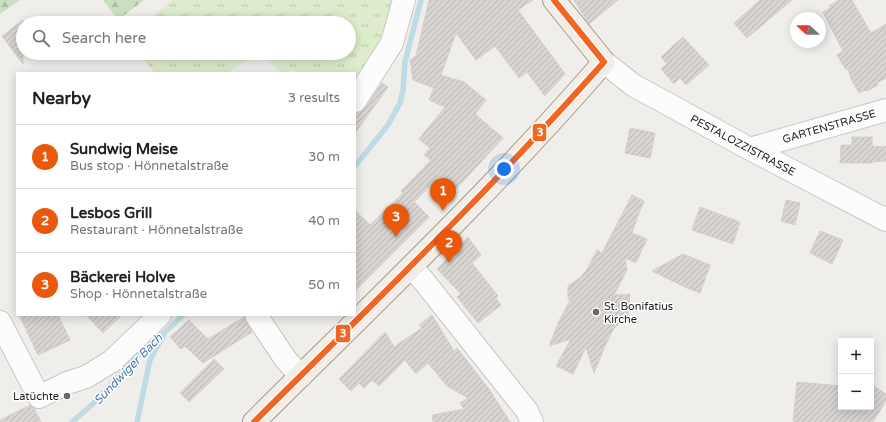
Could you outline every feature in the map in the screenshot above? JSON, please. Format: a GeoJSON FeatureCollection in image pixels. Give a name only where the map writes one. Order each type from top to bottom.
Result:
{"type":"FeatureCollection","features":[{"type":"Feature","properties":{"kind":"main road"},"geometry":{"type":"LineString","coordinates":[[254,422],[502,175],[568,104],[604,62],[554,0]]}},
{"type":"Feature","properties":{"kind":"street"},"geometry":{"type":"LineString","coordinates":[[356,99],[392,43],[404,0]]}},
{"type":"Feature","properties":{"kind":"street","name":"PESTALOZZISTRASSE"},"geometry":{"type":"LineString","coordinates":[[604,62],[633,85],[750,149],[886,220]]}},
{"type":"Feature","properties":{"kind":"street","name":"GARTENSTRASSE"},"geometry":{"type":"LineString","coordinates":[[750,149],[886,110]]}},
{"type":"Feature","properties":{"kind":"street"},"geometry":{"type":"LineString","coordinates":[[411,267],[424,280],[527,411],[532,422]]}},
{"type":"Feature","properties":{"kind":"street"},"geometry":{"type":"LineString","coordinates":[[0,322],[39,397],[67,383],[86,377],[112,362],[159,316]]}},
{"type":"Feature","properties":{"kind":"street"},"geometry":{"type":"LineString","coordinates":[[257,316],[286,360],[301,376]]}},
{"type":"Feature","properties":{"kind":"green space"},"geometry":{"type":"Polygon","coordinates":[[[0,0],[20,0],[0,14],[0,0]]]}},
{"type":"Feature","properties":{"kind":"green space"},"geometry":{"type":"Polygon","coordinates":[[[103,0],[144,0],[123,16],[115,16],[103,0]]]}},
{"type":"Feature","properties":{"kind":"green space"},"geometry":{"type":"Polygon","coordinates":[[[173,0],[395,0],[384,40],[356,82],[356,72],[296,72],[292,69],[289,72],[281,72],[267,60],[356,60],[356,16],[152,16],[173,0]]]}},
{"type":"Feature","properties":{"kind":"green space"},"geometry":{"type":"Polygon","coordinates":[[[144,60],[251,60],[244,61],[229,72],[154,72],[144,60]]]}},
{"type":"Feature","properties":{"kind":"building"},"geometry":{"type":"Polygon","coordinates":[[[429,0],[533,0],[518,10],[565,74],[545,96],[527,72],[519,78],[495,46],[476,60],[456,33],[441,75],[464,82],[486,100],[475,114],[503,138],[455,190],[440,176],[414,202],[429,217],[356,290],[356,211],[370,225],[403,193],[401,191],[431,160],[424,155],[430,148],[419,139],[445,107],[429,100],[434,88],[413,80],[410,60],[416,56],[429,0]]]}},
{"type":"Feature","properties":{"kind":"building"},"geometry":{"type":"Polygon","coordinates":[[[574,0],[618,0],[589,24],[574,0]]]}},
{"type":"Feature","properties":{"kind":"building"},"geometry":{"type":"Polygon","coordinates":[[[760,0],[792,0],[747,38],[734,23],[760,0]]]}},
{"type":"Feature","properties":{"kind":"building"},"geometry":{"type":"Polygon","coordinates":[[[839,0],[852,0],[871,33],[886,24],[886,78],[877,83],[878,85],[867,91],[865,90],[859,93],[851,79],[848,69],[846,70],[837,55],[843,51],[826,18],[826,12],[823,12],[830,8],[829,6],[839,0]]]}},
{"type":"Feature","properties":{"kind":"building"},"geometry":{"type":"Polygon","coordinates":[[[16,25],[16,55],[2,36],[16,25]]]}},
{"type":"Feature","properties":{"kind":"building"},"geometry":{"type":"Polygon","coordinates":[[[683,37],[709,65],[686,85],[680,78],[674,84],[661,69],[667,64],[661,57],[683,37]]]}},
{"type":"Feature","properties":{"kind":"building"},"geometry":{"type":"Polygon","coordinates":[[[382,83],[388,87],[356,132],[356,113],[361,112],[382,83]]]}},
{"type":"Feature","properties":{"kind":"building"},"geometry":{"type":"Polygon","coordinates":[[[630,128],[655,133],[650,158],[625,153],[630,128]]]}},
{"type":"Feature","properties":{"kind":"building"},"geometry":{"type":"Polygon","coordinates":[[[852,137],[872,137],[872,146],[886,147],[886,161],[872,163],[840,163],[841,145],[852,145],[852,137]]]}},
{"type":"Feature","properties":{"kind":"building","name":"St. Bonifatius Kirche"},"geometry":{"type":"Polygon","coordinates":[[[632,195],[644,201],[632,233],[647,239],[636,263],[625,258],[627,270],[614,295],[630,294],[628,316],[614,328],[594,373],[586,347],[573,374],[556,366],[571,339],[549,346],[560,319],[570,301],[568,298],[568,286],[581,277],[586,271],[597,250],[602,253],[632,195]]]}},
{"type":"Feature","properties":{"kind":"building"},"geometry":{"type":"Polygon","coordinates":[[[786,200],[800,203],[795,225],[781,221],[786,200]]]}},
{"type":"Feature","properties":{"kind":"building"},"geometry":{"type":"Polygon","coordinates":[[[700,207],[740,222],[733,244],[692,230],[700,207]]]}},
{"type":"Feature","properties":{"kind":"building"},"geometry":{"type":"Polygon","coordinates":[[[820,231],[843,240],[832,264],[810,253],[820,231]]]}},
{"type":"Feature","properties":{"kind":"building"},"geometry":{"type":"Polygon","coordinates":[[[468,237],[481,255],[472,263],[498,296],[496,298],[501,305],[478,323],[457,297],[461,294],[437,269],[468,237]]]}},
{"type":"Feature","properties":{"kind":"building"},"geometry":{"type":"Polygon","coordinates":[[[683,254],[710,265],[700,293],[652,271],[683,254]]]}},
{"type":"Feature","properties":{"kind":"building"},"geometry":{"type":"Polygon","coordinates":[[[432,315],[454,351],[457,348],[489,389],[510,422],[433,422],[432,415],[464,409],[460,403],[468,398],[447,386],[428,363],[416,374],[405,360],[379,386],[372,380],[364,388],[359,383],[351,391],[339,379],[385,332],[394,347],[422,328],[419,325],[432,315]]]}},
{"type":"Feature","properties":{"kind":"building"},"geometry":{"type":"Polygon","coordinates":[[[19,316],[58,316],[70,340],[38,355],[19,316]]]}},
{"type":"Feature","properties":{"kind":"building"},"geometry":{"type":"Polygon","coordinates":[[[87,316],[121,316],[103,333],[87,316]]]}},
{"type":"Feature","properties":{"kind":"building"},"geometry":{"type":"Polygon","coordinates":[[[244,317],[252,332],[203,363],[185,346],[181,349],[170,337],[189,320],[208,339],[244,317]]]}},
{"type":"Feature","properties":{"kind":"building"},"geometry":{"type":"Polygon","coordinates":[[[214,359],[224,369],[189,402],[180,393],[214,359]]]}},
{"type":"Feature","properties":{"kind":"building"},"geometry":{"type":"Polygon","coordinates":[[[797,382],[838,386],[838,410],[874,410],[874,386],[886,394],[886,401],[873,422],[793,422],[797,382]]]}},
{"type":"Feature","properties":{"kind":"building"},"geometry":{"type":"Polygon","coordinates":[[[30,405],[34,408],[41,422],[0,422],[0,420],[30,405]]]}},
{"type":"Feature","properties":{"kind":"waterway","name":"Sundwiger Bach"},"geometry":{"type":"LineString","coordinates":[[356,165],[388,125],[400,103],[403,90],[405,62],[421,0]]}},
{"type":"Feature","properties":{"kind":"waterway","name":"Sundwiger Bach"},"geometry":{"type":"LineString","coordinates":[[72,422],[94,403],[145,348],[182,316]]}},
{"type":"Feature","properties":{"kind":"waterway"},"geometry":{"type":"LineString","coordinates":[[137,422],[150,360],[163,336]]}},
{"type":"Feature","properties":{"kind":"transit line","name":"3"},"geometry":{"type":"LineString","coordinates":[[554,0],[604,62]]}},
{"type":"Feature","properties":{"kind":"transit line","name":"3"},"geometry":{"type":"LineString","coordinates":[[254,422],[476,200],[604,62]]}},
{"type":"Feature","properties":{"kind":"place","name":"Sundwig Meise"},"geometry":{"type":"Point","coordinates":[443,211]}},
{"type":"Feature","properties":{"kind":"place","name":"Bäckerei Holve"},"geometry":{"type":"Point","coordinates":[396,237]}},
{"type":"Feature","properties":{"kind":"place","name":"Lesbos Grill"},"geometry":{"type":"Point","coordinates":[449,263]}},
{"type":"Feature","properties":{"kind":"place","name":"St. Bonifatius Kirche"},"geometry":{"type":"Point","coordinates":[596,312]}},
{"type":"Feature","properties":{"kind":"place","name":"Latüchte"},"geometry":{"type":"Point","coordinates":[67,396]}}]}
